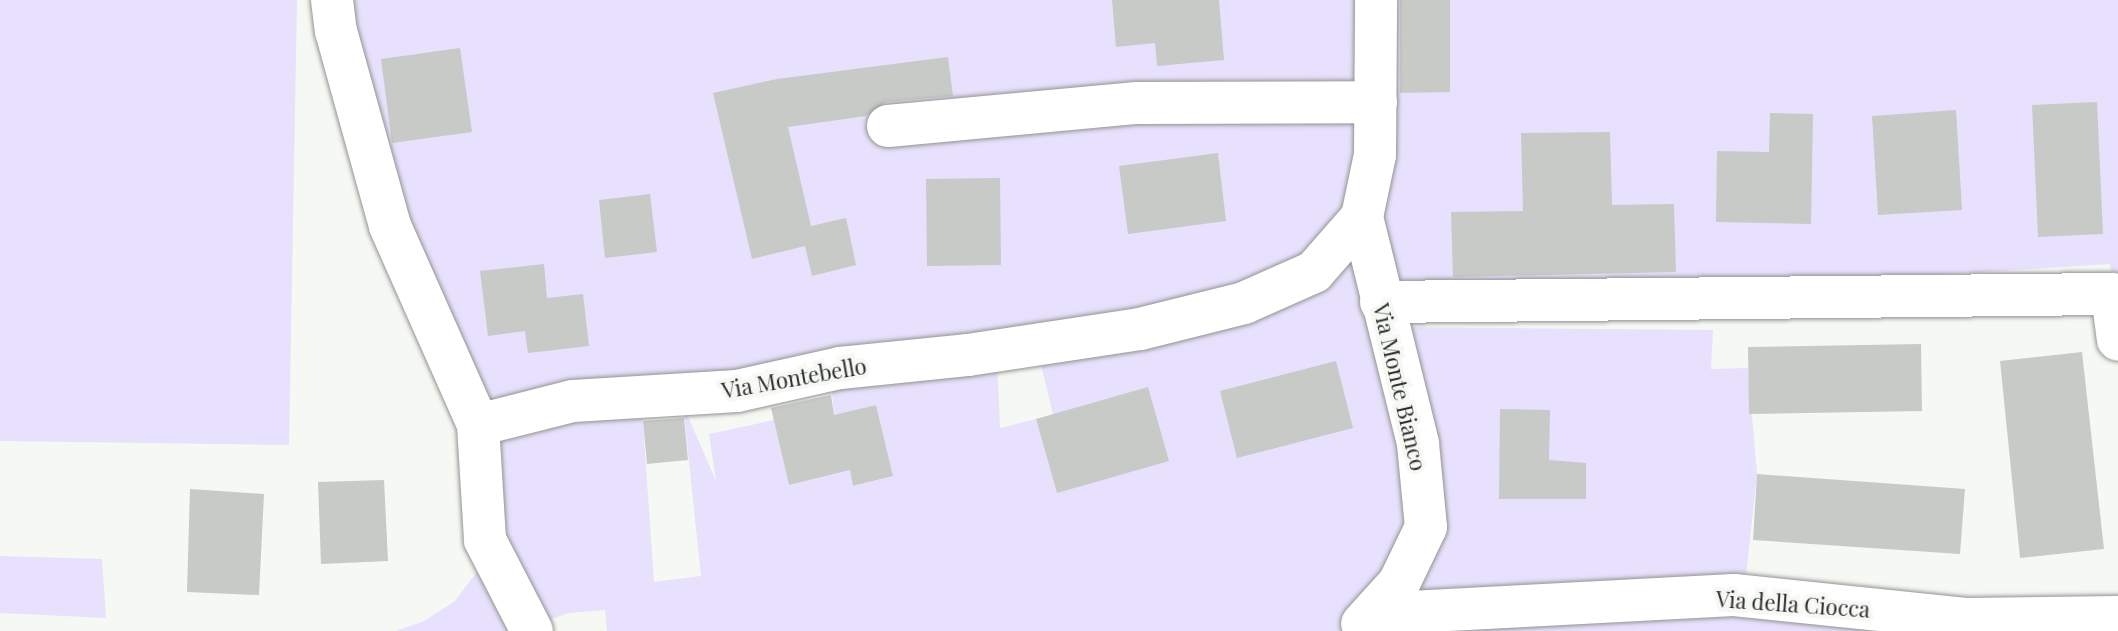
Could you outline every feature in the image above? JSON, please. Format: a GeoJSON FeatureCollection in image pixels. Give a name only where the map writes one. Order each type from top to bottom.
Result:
{"type":"FeatureCollection","features":[{"type":"Feature","properties":{"kind":"street"},"geometry":{"type":"LineString","coordinates":[[332,0],[336,31],[390,226],[478,425],[485,540],[532,631]]}},
{"type":"Feature","properties":{"kind":"street","name":"Via Montebello"},"geometry":{"type":"LineString","coordinates":[[478,425],[573,401],[737,391],[840,368],[968,355],[1140,329],[1244,303],[1314,272],[1362,217],[1375,155],[1376,0]]}},
{"type":"Feature","properties":{"kind":"street"},"geometry":{"type":"LineString","coordinates":[[888,126],[1137,103],[1376,102]]}},
{"type":"Feature","properties":{"kind":"street","name":"Via Monte Bianco"},"geometry":{"type":"LineString","coordinates":[[1362,217],[1418,444],[1426,527],[1399,583],[1364,622]]}},
{"type":"Feature","properties":{"kind":"street"},"geometry":{"type":"LineString","coordinates":[[1381,302],[2112,294],[2118,340]]}},
{"type":"Feature","properties":{"kind":"street","name":"Via della Ciocca"},"geometry":{"type":"LineString","coordinates":[[1364,622],[1734,595],[1968,619],[2118,617]]}},
{"type":"Feature","properties":{"kind":"shaded area"},"geometry":{"type":"Polygon","coordinates":[[[0,0],[297,0],[289,445],[0,441],[0,0]]]}},
{"type":"Feature","properties":{"kind":"shaded area"},"geometry":{"type":"Polygon","coordinates":[[[341,0],[1383,0],[1374,102],[969,126],[1373,113],[1334,249],[1228,297],[480,408],[437,316],[341,0]]]}},
{"type":"Feature","properties":{"kind":"shaded area"},"geometry":{"type":"Polygon","coordinates":[[[1393,0],[2118,0],[2118,321],[2110,264],[1386,310],[1376,206],[1393,0]]]}},
{"type":"Feature","properties":{"kind":"shaded area"},"geometry":{"type":"Polygon","coordinates":[[[1365,227],[1418,525],[1345,631],[607,631],[605,610],[569,613],[534,625],[506,571],[488,446],[555,412],[642,409],[654,582],[701,576],[683,405],[716,481],[709,434],[774,420],[789,485],[850,470],[854,486],[893,476],[876,405],[834,415],[831,382],[997,358],[1000,428],[1036,419],[1057,492],[1168,461],[1053,415],[1040,360],[1135,341],[1365,227]]]}},
{"type":"Feature","properties":{"kind":"shaded area"},"geometry":{"type":"Polygon","coordinates":[[[1390,327],[1713,330],[1711,369],[1748,368],[1757,474],[1746,577],[1380,610],[1429,528],[1390,327]]]}},
{"type":"Feature","properties":{"kind":"shaded area"},"geometry":{"type":"Polygon","coordinates":[[[0,556],[102,559],[106,618],[0,613],[0,556]]]}},
{"type":"Feature","properties":{"kind":"shaded area"},"geometry":{"type":"Polygon","coordinates":[[[480,568],[514,631],[396,631],[422,622],[454,602],[480,568]]]}},
{"type":"Feature","properties":{"kind":"shaded area"},"geometry":{"type":"Polygon","coordinates":[[[1869,609],[1870,631],[1361,631],[1869,609]]]}},
{"type":"Feature","properties":{"kind":"building"},"geometry":{"type":"Polygon","coordinates":[[[1112,0],[1219,0],[1224,60],[1157,66],[1155,43],[1116,47],[1112,0]]]}},
{"type":"Feature","properties":{"kind":"building"},"geometry":{"type":"Polygon","coordinates":[[[1400,0],[1450,0],[1450,92],[1400,93],[1400,0]]]}},
{"type":"Feature","properties":{"kind":"building"},"geometry":{"type":"Polygon","coordinates":[[[460,48],[472,132],[392,143],[381,59],[460,48]]]}},
{"type":"Feature","properties":{"kind":"building"},"geometry":{"type":"Polygon","coordinates":[[[948,57],[953,96],[886,102],[866,116],[788,127],[811,226],[846,218],[856,265],[812,276],[805,246],[752,259],[713,93],[777,79],[948,57]]]}},
{"type":"Feature","properties":{"kind":"building"},"geometry":{"type":"Polygon","coordinates":[[[2097,102],[2103,234],[2038,237],[2032,105],[2097,102]]]}},
{"type":"Feature","properties":{"kind":"building"},"geometry":{"type":"Polygon","coordinates":[[[1956,110],[1962,210],[1878,215],[1872,116],[1956,110]]]}},
{"type":"Feature","properties":{"kind":"building"},"geometry":{"type":"Polygon","coordinates":[[[1770,113],[1813,114],[1811,224],[1716,222],[1717,151],[1769,152],[1770,113]]]}},
{"type":"Feature","properties":{"kind":"building"},"geometry":{"type":"Polygon","coordinates":[[[1610,132],[1612,205],[1674,204],[1676,272],[1453,277],[1451,212],[1523,211],[1521,133],[1610,132]]]}},
{"type":"Feature","properties":{"kind":"building"},"geometry":{"type":"Polygon","coordinates":[[[1218,153],[1226,221],[1128,234],[1119,166],[1218,153]]]}},
{"type":"Feature","properties":{"kind":"building"},"geometry":{"type":"Polygon","coordinates":[[[1000,178],[1001,265],[927,266],[926,179],[1000,178]]]}},
{"type":"Feature","properties":{"kind":"building"},"geometry":{"type":"Polygon","coordinates":[[[650,194],[657,252],[605,258],[599,200],[650,194]]]}},
{"type":"Feature","properties":{"kind":"building"},"geometry":{"type":"Polygon","coordinates":[[[544,264],[547,298],[583,294],[589,346],[528,353],[525,331],[488,336],[480,271],[544,264]]]}},
{"type":"Feature","properties":{"kind":"building"},"geometry":{"type":"Polygon","coordinates":[[[1921,344],[1922,411],[1749,414],[1748,347],[1921,344]]]}},
{"type":"Feature","properties":{"kind":"building"},"geometry":{"type":"Polygon","coordinates":[[[2082,352],[2104,549],[2020,558],[2000,361],[2082,352]]]}},
{"type":"Feature","properties":{"kind":"building"},"geometry":{"type":"Polygon","coordinates":[[[1336,361],[1353,428],[1237,458],[1220,391],[1336,361]]]}},
{"type":"Feature","properties":{"kind":"building"},"geometry":{"type":"Polygon","coordinates":[[[1148,387],[1169,461],[1057,493],[1036,419],[1148,387]]]}},
{"type":"Feature","properties":{"kind":"building"},"geometry":{"type":"Polygon","coordinates":[[[831,395],[834,415],[876,405],[893,476],[853,486],[850,470],[789,485],[771,408],[831,395]]]}},
{"type":"Feature","properties":{"kind":"building"},"geometry":{"type":"Polygon","coordinates":[[[1500,409],[1550,410],[1549,460],[1586,463],[1586,499],[1499,499],[1500,409]]]}},
{"type":"Feature","properties":{"kind":"building"},"geometry":{"type":"Polygon","coordinates":[[[684,418],[688,460],[647,464],[643,421],[684,418]]]}},
{"type":"Feature","properties":{"kind":"building"},"geometry":{"type":"Polygon","coordinates":[[[1757,474],[1965,489],[1960,554],[1753,540],[1757,474]]]}},
{"type":"Feature","properties":{"kind":"building"},"geometry":{"type":"Polygon","coordinates":[[[384,480],[388,561],[321,564],[318,482],[384,480]]]}},
{"type":"Feature","properties":{"kind":"building"},"geometry":{"type":"Polygon","coordinates":[[[190,489],[264,494],[259,595],[187,592],[190,489]]]}}]}
